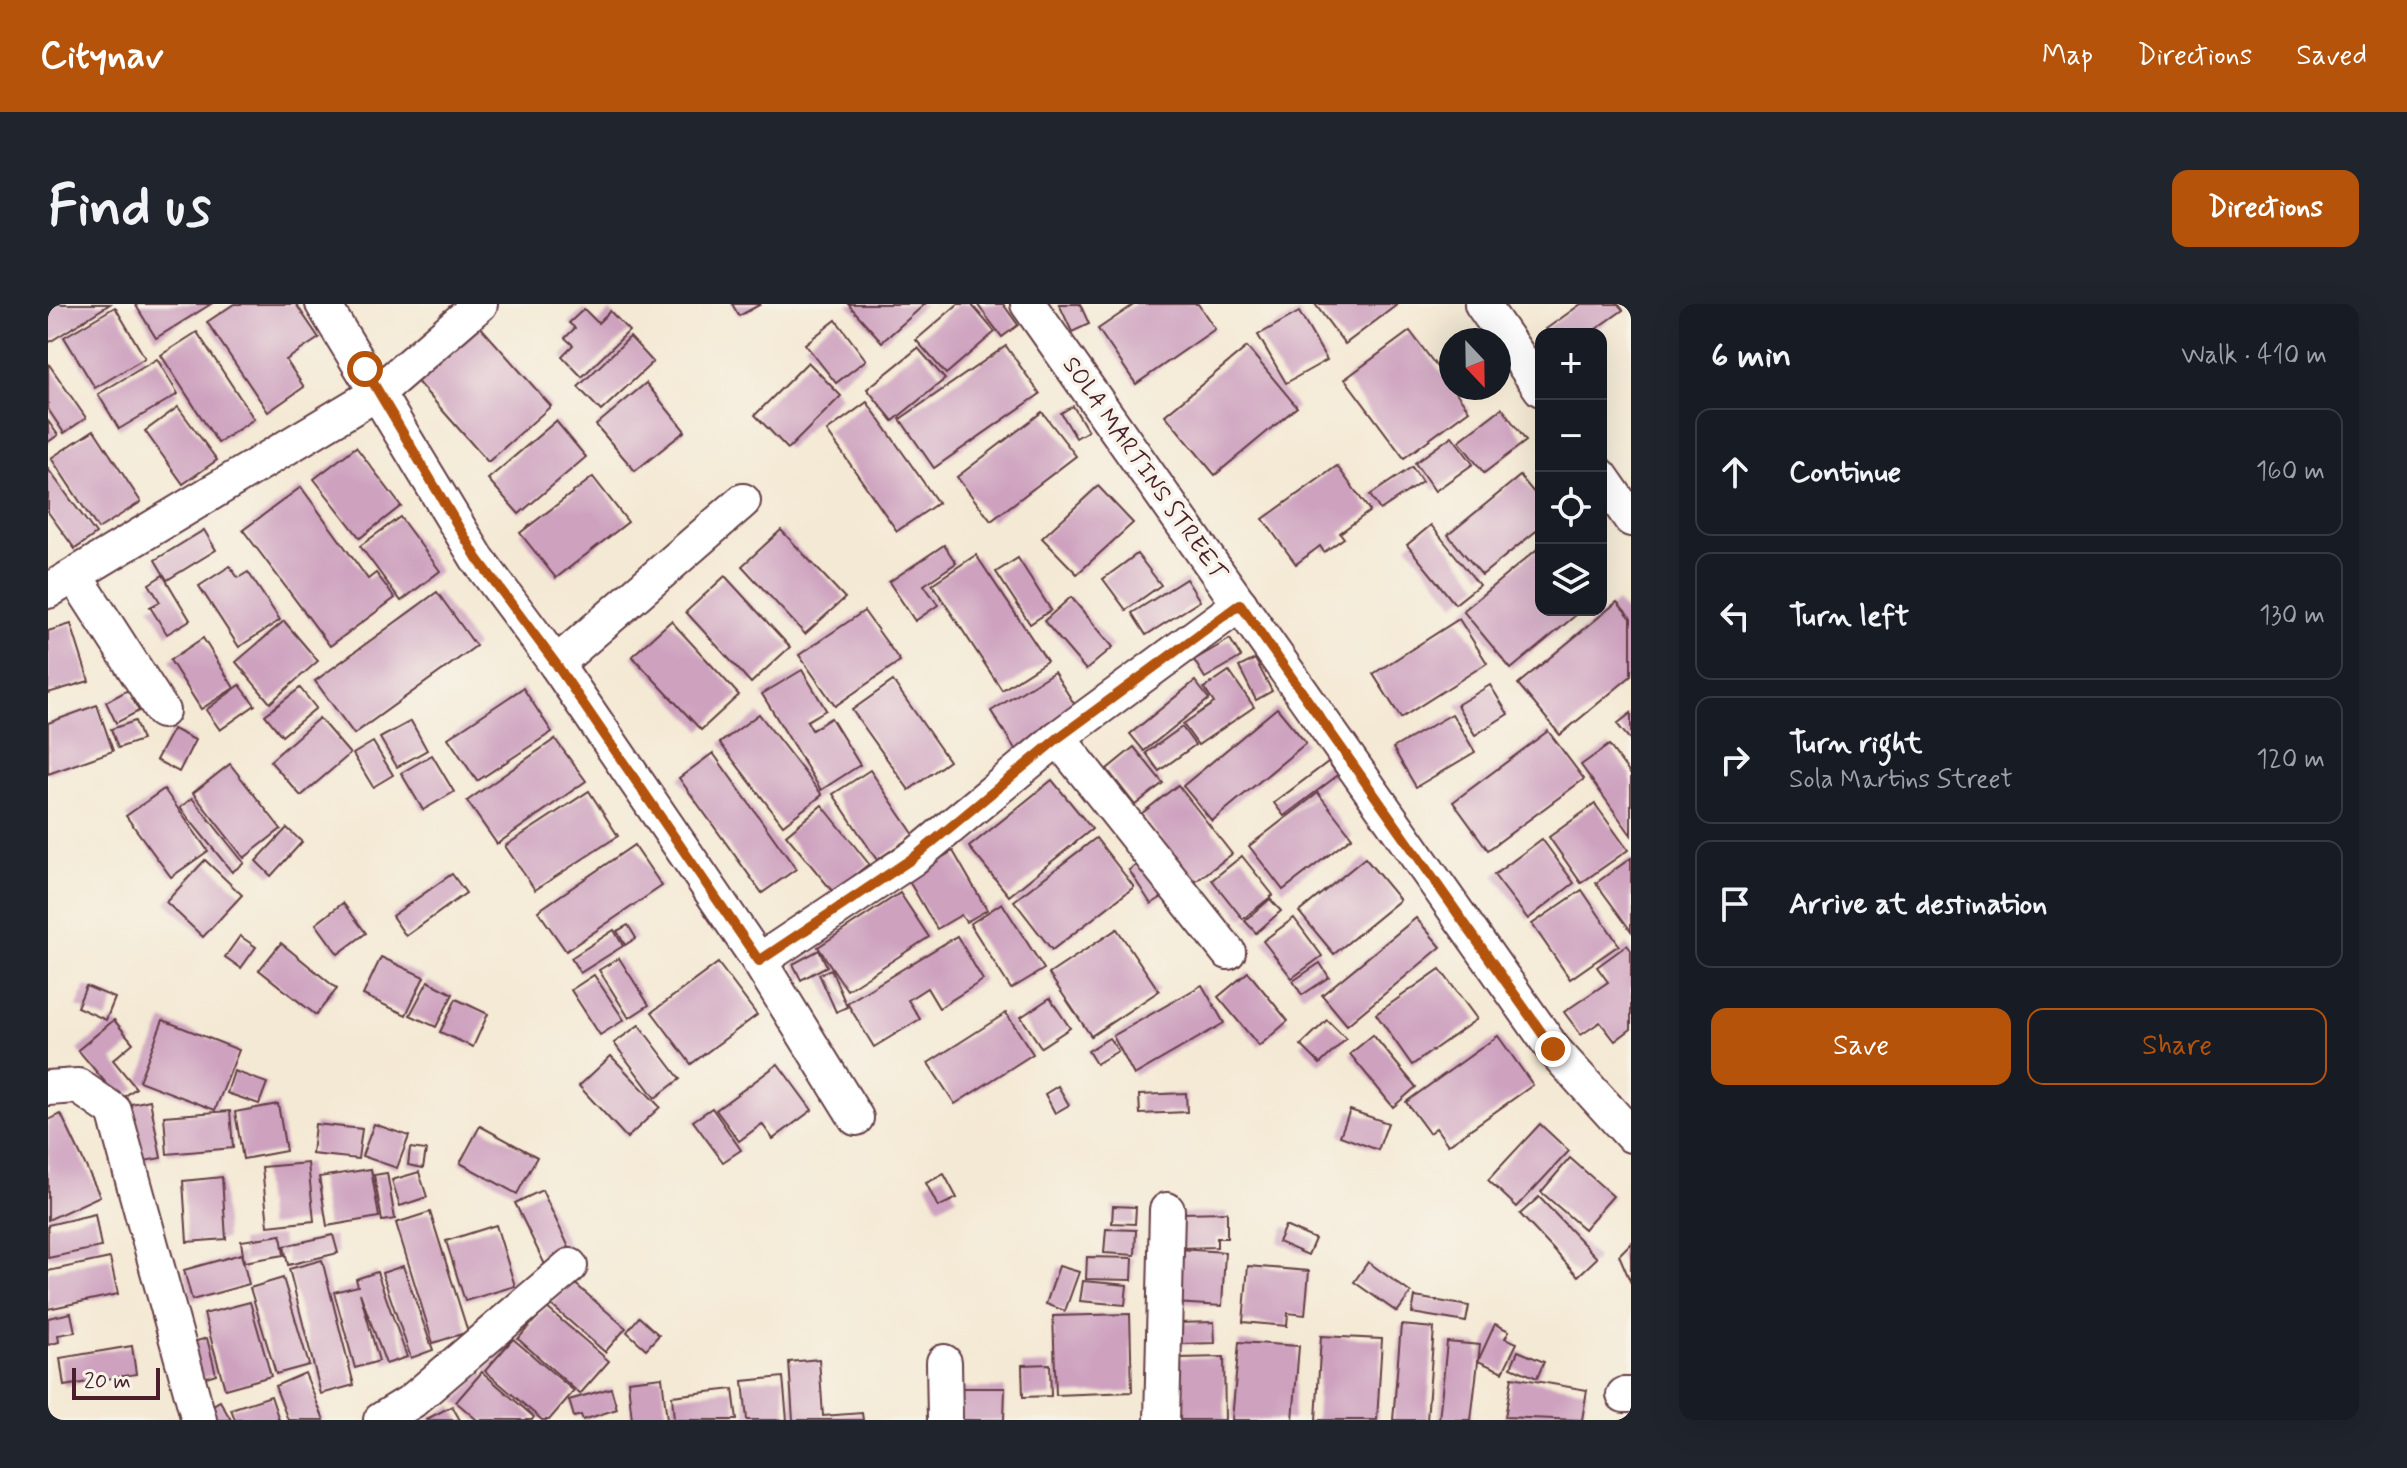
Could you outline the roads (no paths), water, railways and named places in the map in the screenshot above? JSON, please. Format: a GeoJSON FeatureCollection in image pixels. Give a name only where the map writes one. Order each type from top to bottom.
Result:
{"type":"FeatureCollection","features":[{"type":"Feature","properties":{"kind":"street"},"geometry":{"type":"LineString","coordinates":[[323,304],[477,558],[556,664],[759,961],[856,1118]]}},
{"type":"Feature","properties":{"kind":"street"},"geometry":{"type":"LineString","coordinates":[[162,711],[62,584],[377,393],[480,304]]}},
{"type":"Feature","properties":{"kind":"street","name":"SOLA MARTINS STREET"},"geometry":{"type":"LineString","coordinates":[[1028,304],[1553,1049],[1631,1135]]}},
{"type":"Feature","properties":{"kind":"street"},"geometry":{"type":"LineString","coordinates":[[1482,304],[1535,380]]}},
{"type":"Feature","properties":{"kind":"street"},"geometry":{"type":"LineString","coordinates":[[1607,485],[1631,519]]}},
{"type":"Feature","properties":{"kind":"street"},"geometry":{"type":"LineString","coordinates":[[556,664],[743,501]]}},
{"type":"Feature","properties":{"kind":"street"},"geometry":{"type":"LineString","coordinates":[[759,961],[913,858],[1058,738],[1240,604]]}},
{"type":"Feature","properties":{"kind":"street"},"geometry":{"type":"LineString","coordinates":[[1058,738],[1228,952]]}},
{"type":"Feature","properties":{"kind":"street"},"geometry":{"type":"LineString","coordinates":[[63,1087],[114,1111],[199,1420]]}},
{"type":"Feature","properties":{"kind":"street"},"geometry":{"type":"LineString","coordinates":[[1162,1420],[1167,1210]]}},
{"type":"Feature","properties":{"kind":"street"},"geometry":{"type":"LineString","coordinates":[[381,1420],[412,1401],[570,1266]]}},
{"type":"Feature","properties":{"kind":"street"},"geometry":{"type":"LineString","coordinates":[[944,1362],[945,1420]]}}]}
